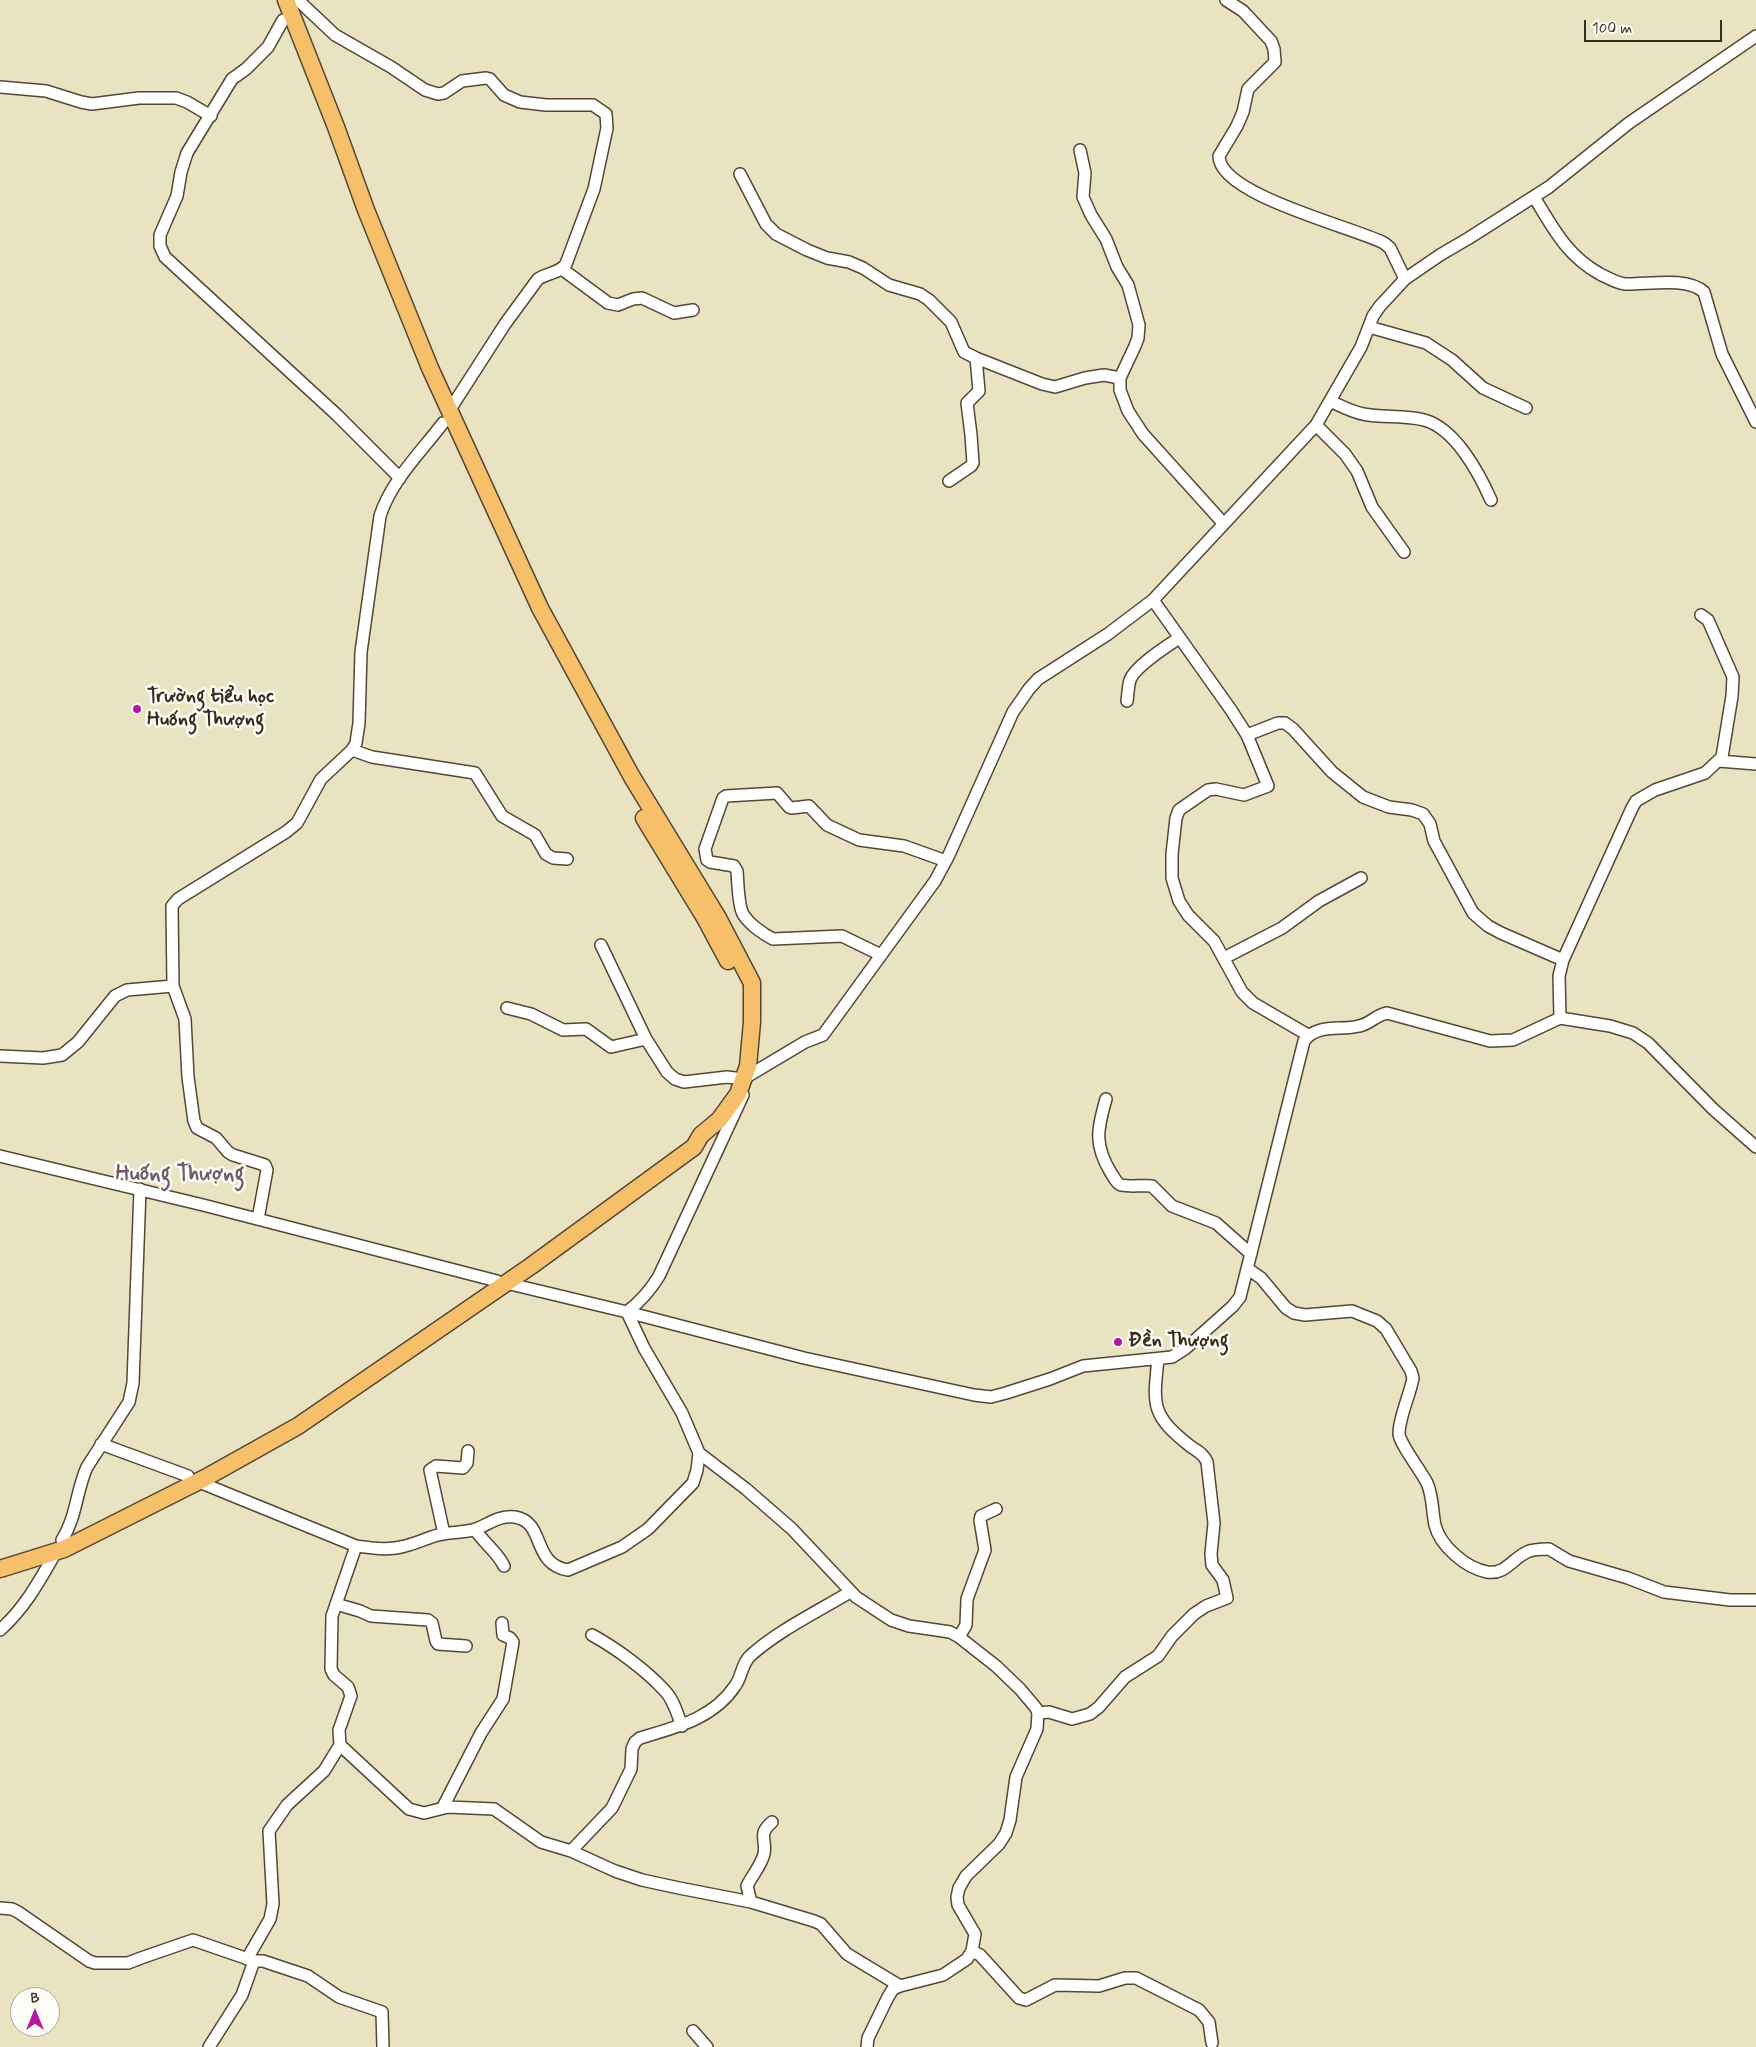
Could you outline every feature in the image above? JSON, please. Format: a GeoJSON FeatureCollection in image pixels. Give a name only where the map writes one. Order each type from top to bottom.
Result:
{"type":"FeatureCollection","features":[{"type":"Feature","properties":{"kind":"highway"},"geometry":{"type":"LineString","coordinates":[[0,1569],[59,1546],[194,1479],[403,1349],[502,1282],[688,1141],[701,1135],[719,1120],[738,1094],[748,1066],[752,1022],[750,992],[741,986],[705,918],[660,846],[603,744],[526,598],[446,417],[408,344],[327,129],[292,7],[276,0]]}},
{"type":"Feature","properties":{"kind":"highway"},"geometry":{"type":"LineString","coordinates":[[0,1561],[59,1546]]}},
{"type":"Feature","properties":{"kind":"street"},"geometry":{"type":"LineString","coordinates":[[1226,0],[1243,11],[1271,41],[1274,48],[1275,62],[1248,89],[1243,112],[1232,136],[1219,156],[1222,166],[1238,183],[1258,193],[1295,210],[1384,243],[1390,248],[1406,279]]}},
{"type":"Feature","properties":{"kind":"street"},"geometry":{"type":"LineString","coordinates":[[258,1219],[267,1170],[265,1165],[228,1152],[216,1138],[197,1128],[194,1121],[188,1077],[186,1019],[173,986],[171,925],[174,902],[286,832],[297,822],[321,779],[352,750],[356,743],[359,723],[361,652],[380,516],[384,504],[400,478],[446,417],[505,324],[538,280],[544,275],[562,269],[594,189],[607,128],[606,114],[593,105],[546,105],[520,102],[504,95],[490,79],[486,78],[462,81],[444,93],[438,94],[425,90],[391,67],[335,35],[292,7],[268,47],[246,69],[232,79],[188,154],[184,164],[178,196],[160,236],[160,246],[166,257],[324,402],[400,478]]}},
{"type":"Feature","properties":{"kind":"street"},"geometry":{"type":"LineString","coordinates":[[601,945],[646,1039],[667,1072],[675,1079],[684,1082],[727,1077],[743,1079],[805,1042],[823,1035],[935,881],[946,861],[1013,712],[1028,689],[1038,678],[1108,634],[1153,600],[1316,425],[1361,347],[1380,306],[1406,279],[1440,255],[1549,187],[1629,123],[1756,36]]}},
{"type":"Feature","properties":{"kind":"street"},"geometry":{"type":"LineString","coordinates":[[0,88],[38,89],[92,104],[139,98],[176,98],[211,116]]}},
{"type":"Feature","properties":{"kind":"street"},"geometry":{"type":"LineString","coordinates":[[1080,150],[1085,173],[1083,197],[1091,215],[1106,238],[1117,267],[1128,284],[1139,325],[1135,346],[1120,378],[1120,390],[1128,411],[1143,434],[1224,524]]}},
{"type":"Feature","properties":{"kind":"street"},"geometry":{"type":"LineString","coordinates":[[740,174],[766,224],[776,234],[827,258],[849,262],[863,268],[889,285],[920,294],[929,300],[951,322],[964,352],[1042,384],[1055,387],[1085,378],[1104,375],[1120,378]]}},
{"type":"Feature","properties":{"kind":"street"},"geometry":{"type":"LineString","coordinates":[[1534,196],[1564,245],[1588,267],[1611,280],[1623,284],[1668,282],[1696,287],[1704,292],[1722,354],[1756,422]]}},
{"type":"Feature","properties":{"kind":"street"},"geometry":{"type":"LineString","coordinates":[[562,269],[608,303],[618,305],[633,299],[642,298],[674,313],[693,310]]}},
{"type":"Feature","properties":{"kind":"street"},"geometry":{"type":"LineString","coordinates":[[1369,327],[1426,343],[1452,360],[1484,388],[1526,408]]}},
{"type":"Feature","properties":{"kind":"street"},"geometry":{"type":"LineString","coordinates":[[949,481],[971,466],[972,463],[967,404],[979,391],[976,358]]}},
{"type":"Feature","properties":{"kind":"street"},"geometry":{"type":"LineString","coordinates":[[1330,401],[1361,414],[1424,420],[1439,426],[1449,434],[1475,467],[1491,500]]}},
{"type":"Feature","properties":{"kind":"street"},"geometry":{"type":"LineString","coordinates":[[1316,425],[1345,454],[1357,471],[1372,507],[1404,552]]}},
{"type":"Feature","properties":{"kind":"street"},"geometry":{"type":"LineString","coordinates":[[1153,600],[1179,638],[1208,675],[1247,735],[1268,786],[1244,795],[1216,789],[1208,790],[1179,810],[1176,818],[1172,854],[1172,878],[1179,901],[1188,915],[1214,941],[1242,992],[1253,1003],[1308,1035]]}},
{"type":"Feature","properties":{"kind":"street"},"geometry":{"type":"LineString","coordinates":[[1560,1018],[1559,976],[1563,960],[1636,801],[1655,790],[1705,773],[1719,762],[1722,757],[1732,696],[1733,677],[1708,620],[1701,615]]}},
{"type":"Feature","properties":{"kind":"street"},"geometry":{"type":"LineString","coordinates":[[1126,701],[1132,676],[1144,664],[1179,638]]}},
{"type":"Feature","properties":{"kind":"street"},"geometry":{"type":"LineString","coordinates":[[1247,735],[1278,723],[1285,724],[1293,729],[1332,772],[1363,797],[1389,807],[1412,810],[1423,814],[1430,824],[1434,841],[1473,913],[1488,926],[1501,933],[1563,960]]}},
{"type":"Feature","properties":{"kind":"street"},"geometry":{"type":"LineString","coordinates":[[352,750],[372,757],[397,762],[476,773],[502,816],[535,835],[546,854],[553,858],[567,859]]}},
{"type":"Feature","properties":{"kind":"street"},"geometry":{"type":"LineString","coordinates":[[1719,762],[1756,764]]}},
{"type":"Feature","properties":{"kind":"street"},"geometry":{"type":"LineString","coordinates":[[881,955],[842,936],[773,939],[766,936],[747,919],[741,909],[737,871],[734,866],[710,862],[706,855],[705,849],[723,798],[726,796],[777,793],[789,807],[809,806],[826,825],[859,840],[904,846],[946,861]]}},
{"type":"Feature","properties":{"kind":"street"},"geometry":{"type":"LineString","coordinates":[[1224,958],[1282,928],[1319,901],[1361,878]]}},
{"type":"Feature","properties":{"kind":"street"},"geometry":{"type":"LineString","coordinates":[[0,1056],[43,1058],[62,1055],[78,1042],[115,996],[127,990],[173,986]]}},
{"type":"Feature","properties":{"kind":"street"},"geometry":{"type":"LineString","coordinates":[[507,1008],[531,1014],[563,1030],[586,1029],[611,1047],[646,1039]]}},
{"type":"Feature","properties":{"kind":"street"},"geometry":{"type":"LineString","coordinates":[[0,1156],[140,1189],[804,1358],[991,1397],[1050,1379],[1083,1366],[1172,1357],[1186,1348],[1234,1306],[1240,1297],[1248,1269],[1304,1041],[1308,1035],[1328,1029],[1360,1026],[1387,1012],[1490,1041],[1513,1040],[1560,1018],[1610,1026],[1633,1033],[1648,1043],[1713,1109],[1756,1148]]}},
{"type":"Feature","properties":{"kind":"street"},"geometry":{"type":"LineString","coordinates":[[627,1312],[650,1291],[659,1276],[742,1097],[743,1079]]}},
{"type":"Feature","properties":{"kind":"street"},"geometry":{"type":"LineString","coordinates":[[1106,1100],[1098,1128],[1098,1145],[1117,1183],[1122,1185],[1152,1186],[1172,1206],[1216,1223],[1251,1254]]}},
{"type":"Feature","properties":{"kind":"street"},"geometry":{"type":"LineString","coordinates":[[0,1630],[27,1600],[45,1573],[72,1523],[83,1475],[129,1402],[133,1383],[140,1189]]}},
{"type":"Feature","properties":{"kind":"street"},"geometry":{"type":"LineString","coordinates":[[1248,1269],[1261,1278],[1286,1308],[1294,1313],[1305,1315],[1352,1311],[1377,1321],[1386,1329],[1412,1370],[1413,1378],[1399,1436],[1403,1446],[1418,1465],[1429,1486],[1436,1527],[1440,1535],[1450,1548],[1468,1565],[1487,1572],[1496,1572],[1506,1568],[1526,1552],[1549,1549],[1569,1561],[1628,1578],[1664,1592],[1730,1600],[1756,1600]]}},
{"type":"Feature","properties":{"kind":"street"},"geometry":{"type":"LineString","coordinates":[[627,1312],[644,1348],[682,1413],[699,1453],[746,1489],[792,1529],[816,1552],[850,1592],[891,1620],[909,1626],[950,1632],[959,1637],[996,1666],[1036,1708],[1038,1713],[1036,1728],[1016,1777],[1010,1820],[1006,1833],[999,1844],[966,1876],[959,1888],[958,1905],[974,1934],[972,1951],[967,1958],[943,1976],[893,1989],[868,2038],[867,2047]]}},
{"type":"Feature","properties":{"kind":"street"},"geometry":{"type":"LineString","coordinates":[[1038,1713],[1049,1712],[1072,1719],[1090,1714],[1099,1707],[1125,1677],[1158,1656],[1172,1636],[1194,1614],[1206,1606],[1227,1598],[1223,1580],[1212,1565],[1213,1515],[1207,1462],[1202,1455],[1169,1427],[1157,1410],[1155,1392],[1158,1359]]}},
{"type":"Feature","properties":{"kind":"street"},"geometry":{"type":"LineString","coordinates":[[101,1444],[194,1479],[356,1546],[374,1549],[403,1547],[428,1537],[475,1529],[501,1518],[517,1517],[525,1520],[532,1527],[545,1558],[559,1569],[568,1570],[622,1547],[648,1529],[692,1483],[696,1477],[699,1453]]}},
{"type":"Feature","properties":{"kind":"street"},"geometry":{"type":"LineString","coordinates":[[444,1534],[430,1470],[436,1466],[463,1468],[467,1463],[468,1451]]}},
{"type":"Feature","properties":{"kind":"street"},"geometry":{"type":"LineString","coordinates":[[959,1637],[966,1625],[967,1599],[985,1550],[981,1516],[996,1509]]}},
{"type":"Feature","properties":{"kind":"street"},"geometry":{"type":"LineString","coordinates":[[475,1529],[482,1540],[501,1559],[504,1566]]}},
{"type":"Feature","properties":{"kind":"street"},"geometry":{"type":"LineString","coordinates":[[209,2047],[242,1995],[251,1960],[272,1912],[272,1873],[268,1836],[272,1825],[287,1806],[324,1771],[340,1745],[339,1730],[351,1696],[348,1687],[334,1675],[331,1669],[332,1616],[356,1546]]}},
{"type":"Feature","properties":{"kind":"street"},"geometry":{"type":"LineString","coordinates":[[571,1851],[612,1808],[631,1769],[632,1749],[635,1742],[640,1738],[682,1726],[704,1716],[723,1702],[737,1684],[743,1665],[748,1658],[766,1642],[850,1592]]}},
{"type":"Feature","properties":{"kind":"street"},"geometry":{"type":"LineString","coordinates":[[336,1604],[371,1616],[428,1620],[432,1623],[438,1644],[466,1646]]}},
{"type":"Feature","properties":{"kind":"street"},"geometry":{"type":"LineString","coordinates":[[443,1807],[466,1765],[476,1741],[503,1699],[513,1642],[504,1635],[502,1623]]}},
{"type":"Feature","properties":{"kind":"street"},"geometry":{"type":"LineString","coordinates":[[592,1635],[615,1648],[666,1691],[673,1702],[682,1726]]}},
{"type":"Feature","properties":{"kind":"street"},"geometry":{"type":"LineString","coordinates":[[340,1745],[410,1809],[424,1813],[443,1807],[494,1809],[541,1842],[571,1851],[615,1871],[642,1880],[751,1902],[814,1921],[820,1924],[855,1960],[900,1986]]}},
{"type":"Feature","properties":{"kind":"street"},"geometry":{"type":"LineString","coordinates":[[751,1902],[747,1886],[765,1851],[762,1838],[764,1830],[772,1822]]}},
{"type":"Feature","properties":{"kind":"street"},"geometry":{"type":"LineString","coordinates":[[0,1908],[12,1909],[18,1912],[89,1961],[95,1963],[133,1962],[193,1940],[251,1960],[263,1961],[308,1976],[339,1998],[379,2009],[384,2016],[383,2047]]}},
{"type":"Feature","properties":{"kind":"street"},"geometry":{"type":"LineString","coordinates":[[972,1951],[980,1956],[1019,1998],[1026,2000],[1060,1984],[1099,1986],[1125,1978],[1142,1980],[1199,2010],[1209,2022],[1212,2043]]}},
{"type":"Feature","properties":{"kind":"street"},"geometry":{"type":"LineString","coordinates":[[693,2031],[707,2047]]}},
{"type":"Feature","properties":{"kind":"place","name":"Trường tiểu học Huống Thượng"},"geometry":{"type":"Point","coordinates":[137,709]}},
{"type":"Feature","properties":{"kind":"place","name":"Đền Thượng"},"geometry":{"type":"Point","coordinates":[1118,1342]}},
{"type":"Feature","properties":{"kind":"district","name":"Huống Thượng"},"geometry":{"type":"Point","coordinates":[180,1175]}}]}
